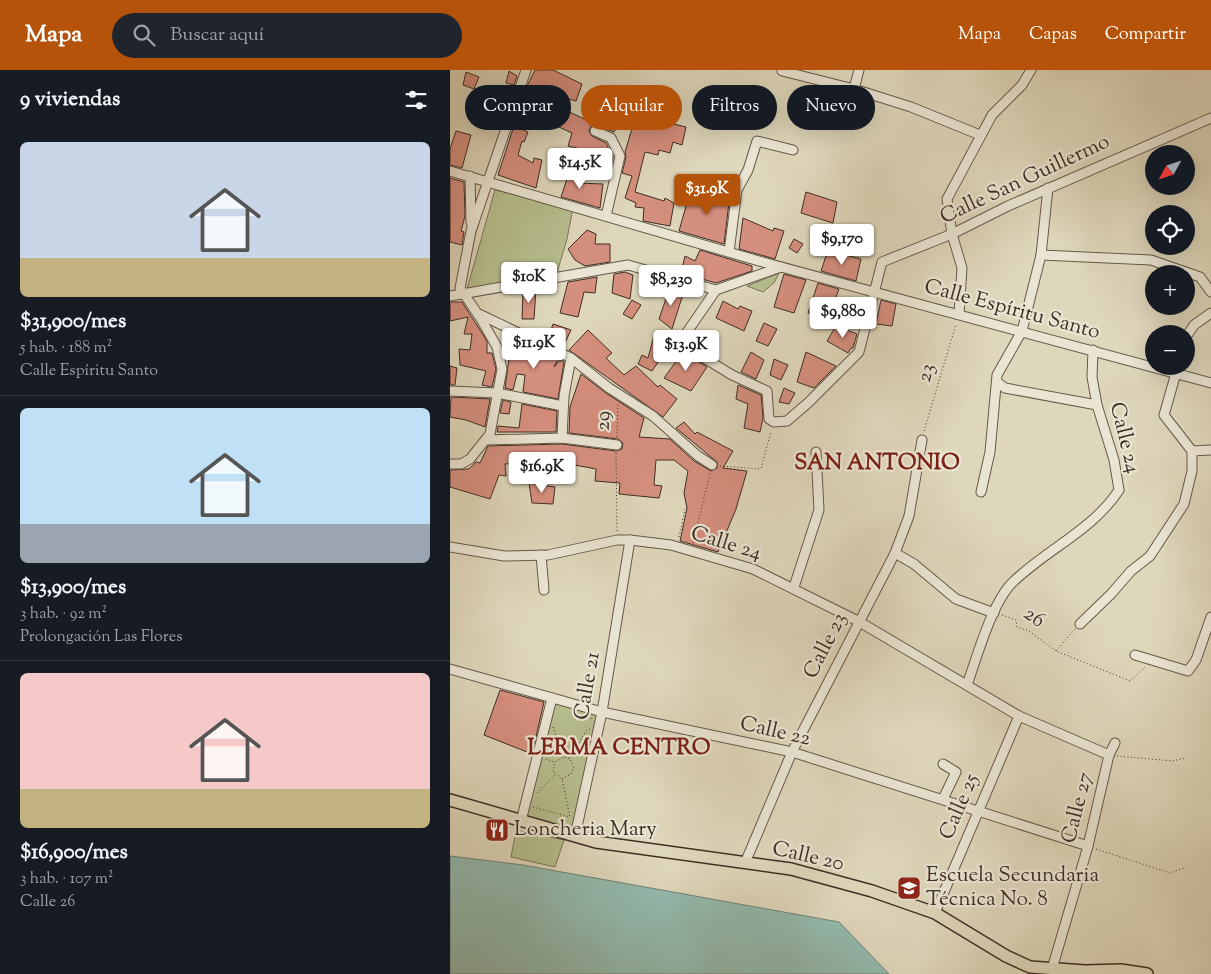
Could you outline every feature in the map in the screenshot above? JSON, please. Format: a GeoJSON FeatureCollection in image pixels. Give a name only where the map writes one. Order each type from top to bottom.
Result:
{"type":"FeatureCollection","features":[{"type":"Feature","properties":{"kind":"main road","name":"Calle 20"},"geometry":{"type":"LineString","coordinates":[[450,800],[596,842],[791,869],[872,891],[935,913],[1006,956],[1030,967],[1085,971],[1121,970],[1147,974]]}},
{"type":"Feature","properties":{"kind":"street"},"geometry":{"type":"LineString","coordinates":[[450,464],[461,464],[470,459],[490,434],[502,368],[497,347],[460,288],[472,231],[487,181],[526,70]]}},
{"type":"Feature","properties":{"kind":"street"},"geometry":{"type":"LineString","coordinates":[[855,85],[859,70]]}},
{"type":"Feature","properties":{"kind":"street"},"geometry":{"type":"LineString","coordinates":[[959,314],[962,268],[952,234],[947,199],[992,115],[1028,78],[1031,70]]}},
{"type":"Feature","properties":{"kind":"street"},"geometry":{"type":"LineString","coordinates":[[782,72],[837,85]]}},
{"type":"Feature","properties":{"kind":"street"},"geometry":{"type":"LineString","coordinates":[[875,96],[911,107],[980,135]]}},
{"type":"Feature","properties":{"kind":"street","name":"Calle San Guillermo"},"geometry":{"type":"LineString","coordinates":[[874,291],[882,262],[952,234],[1048,188],[1211,118]]}},
{"type":"Feature","properties":{"kind":"street"},"geometry":{"type":"LineString","coordinates":[[595,131],[611,138],[620,156],[606,216]]}},
{"type":"Feature","properties":{"kind":"street"},"geometry":{"type":"LineString","coordinates":[[729,252],[737,190],[748,170],[757,141],[793,150]]}},
{"type":"Feature","properties":{"kind":"street","name":"Calle Espíritu Santo"},"geometry":{"type":"LineString","coordinates":[[450,171],[781,267],[1145,362]]}},
{"type":"Feature","properties":{"kind":"street"},"geometry":{"type":"LineString","coordinates":[[470,176],[472,231]]}},
{"type":"Feature","properties":{"kind":"street"},"geometry":{"type":"LineString","coordinates":[[981,492],[990,452],[998,383],[997,374],[1022,331],[1041,255],[1048,188]]}},
{"type":"Feature","properties":{"kind":"street"},"geometry":{"type":"LineString","coordinates":[[1041,255],[1150,260],[1200,277],[1211,292]]}},
{"type":"Feature","properties":{"kind":"street"},"geometry":{"type":"LineString","coordinates":[[450,296],[628,265],[716,290],[781,267]]}},
{"type":"Feature","properties":{"kind":"street"},"geometry":{"type":"LineString","coordinates":[[716,290],[685,335],[684,342],[688,348],[732,375],[767,391],[769,394],[768,415],[774,422],[787,421],[809,402],[859,352],[874,291]]}},
{"type":"Feature","properties":{"kind":"street"},"geometry":{"type":"LineString","coordinates":[[477,313],[571,358],[653,416],[698,456],[712,465]]}},
{"type":"Feature","properties":{"kind":"street"},"geometry":{"type":"LineString","coordinates":[[1194,325],[1211,313]]}},
{"type":"Feature","properties":{"kind":"street","name":"Calle 24"},"geometry":{"type":"LineString","coordinates":[[966,685],[994,613],[1012,583],[1107,508],[1119,490],[1114,460],[1097,405],[1092,377],[1093,350]]}},
{"type":"Feature","properties":{"kind":"street"},"geometry":{"type":"LineString","coordinates":[[562,438],[563,406],[571,358]]}},
{"type":"Feature","properties":{"kind":"street"},"geometry":{"type":"LineString","coordinates":[[1080,624],[1111,594],[1131,571],[1150,556],[1184,504],[1192,472],[1192,451],[1164,415],[1176,375]]}},
{"type":"Feature","properties":{"kind":"street","name":"Calle Espíritu Santo"},"geometry":{"type":"LineString","coordinates":[[1190,375],[1211,383]]}},
{"type":"Feature","properties":{"kind":"street"},"geometry":{"type":"LineString","coordinates":[[998,383],[1005,388],[1097,405]]}},
{"type":"Feature","properties":{"kind":"street"},"geometry":{"type":"LineString","coordinates":[[450,391],[497,393],[563,406]]}},
{"type":"Feature","properties":{"kind":"street"},"geometry":{"type":"LineString","coordinates":[[486,440],[562,438],[617,445]]}},
{"type":"Feature","properties":{"kind":"street","name":"Calle 23"},"geometry":{"type":"LineString","coordinates":[[745,863],[792,752],[858,621],[895,553],[909,516],[922,440]]}},
{"type":"Feature","properties":{"kind":"street"},"geometry":{"type":"LineString","coordinates":[[1192,451],[1211,450]]}},
{"type":"Feature","properties":{"kind":"street"},"geometry":{"type":"LineString","coordinates":[[794,587],[819,510],[816,452]]}},
{"type":"Feature","properties":{"kind":"street","name":"Calle 24"},"geometry":{"type":"LineString","coordinates":[[450,549],[504,556],[541,556],[617,540],[630,540],[691,550],[753,569],[794,587],[858,621],[1019,716],[1109,755]]}},
{"type":"Feature","properties":{"kind":"street","name":"Calle 21"},"geometry":{"type":"LineString","coordinates":[[575,836],[602,712],[630,540]]}},
{"type":"Feature","properties":{"kind":"street"},"geometry":{"type":"LineString","coordinates":[[895,553],[914,564],[956,599],[994,613]]}},
{"type":"Feature","properties":{"kind":"street"},"geometry":{"type":"LineString","coordinates":[[541,556],[544,590]]}},
{"type":"Feature","properties":{"kind":"street"},"geometry":{"type":"LineString","coordinates":[[1135,655],[1188,670],[1196,660],[1211,617]]}},
{"type":"Feature","properties":{"kind":"street","name":"Calle 22"},"geometry":{"type":"LineString","coordinates":[[450,669],[602,712],[792,752],[1088,846]]}},
{"type":"Feature","properties":{"kind":"street"},"geometry":{"type":"LineString","coordinates":[[521,820],[552,698]]}},
{"type":"Feature","properties":{"kind":"street","name":"Calle 25"},"geometry":{"type":"LineString","coordinates":[[935,913],[977,810],[1019,716]]}},
{"type":"Feature","properties":{"kind":"street","name":"Calle 27"},"geometry":{"type":"LineString","coordinates":[[1052,968],[1088,846],[1109,755],[1115,743]]}},
{"type":"Feature","properties":{"kind":"street"},"geometry":{"type":"LineString","coordinates":[[943,764],[956,772],[943,799]]}},
{"type":"Feature","properties":{"kind":"path","name":"23"},"geometry":{"type":"LineString","coordinates":[[922,440],[959,314]]}},
{"type":"Feature","properties":{"kind":"path","name":"29"},"geometry":{"type":"LineString","coordinates":[[617,540],[615,491],[618,393]]}},
{"type":"Feature","properties":{"kind":"path"},"geometry":{"type":"LineString","coordinates":[[691,550],[712,465],[761,469],[774,422]]}},
{"type":"Feature","properties":{"kind":"path"},"geometry":{"type":"LineString","coordinates":[[677,547],[685,509]]}},
{"type":"Feature","properties":{"kind":"path","name":"26"},"geometry":{"type":"LineString","coordinates":[[994,613],[1016,620],[1017,627],[1029,631],[1056,651]]}},
{"type":"Feature","properties":{"kind":"path"},"geometry":{"type":"LineString","coordinates":[[1080,624],[1056,651],[1130,681],[1153,659]]}},
{"type":"Feature","properties":{"kind":"path"},"geometry":{"type":"LineString","coordinates":[[578,715],[596,720]]}},
{"type":"Feature","properties":{"kind":"path"},"geometry":{"type":"LineString","coordinates":[[553,724],[563,757]]}},
{"type":"Feature","properties":{"kind":"path"},"geometry":{"type":"LineString","coordinates":[[562,779],[567,778],[574,770],[570,759],[586,731],[594,727]]}},
{"type":"Feature","properties":{"kind":"path"},"geometry":{"type":"LineString","coordinates":[[1109,755],[1173,761],[1185,758]]}},
{"type":"Feature","properties":{"kind":"path"},"geometry":{"type":"LineString","coordinates":[[570,759],[563,757],[557,759],[553,766],[555,774],[562,779],[570,817]]}},
{"type":"Feature","properties":{"kind":"path"},"geometry":{"type":"LineString","coordinates":[[555,774],[526,805],[570,817]]}},
{"type":"Feature","properties":{"kind":"path"},"geometry":{"type":"LineString","coordinates":[[570,817],[573,808]]}},
{"type":"Feature","properties":{"kind":"path"},"geometry":{"type":"LineString","coordinates":[[1088,846],[1170,873],[1184,868]]}},
{"type":"Feature","properties":{"kind":"green space"},"geometry":{"type":"Polygon","coordinates":[[[495,190],[573,208],[567,239],[556,276],[467,289],[495,190]]]}},
{"type":"Feature","properties":{"kind":"green space"},"geometry":{"type":"Polygon","coordinates":[[[779,273],[774,283],[763,292],[747,286],[779,273]]]}},
{"type":"Feature","properties":{"kind":"green space"},"geometry":{"type":"Polygon","coordinates":[[[552,698],[602,712],[575,836],[521,821],[552,698]]]}},
{"type":"Feature","properties":{"kind":"green space"},"geometry":{"type":"Polygon","coordinates":[[[516,830],[564,840],[555,867],[511,857],[516,830]]]}},
{"type":"Feature","properties":{"kind":"water"},"geometry":{"type":"Polygon","coordinates":[[[450,856],[523,865],[839,922],[889,974],[450,974],[450,856]]]}},
{"type":"Feature","properties":{"kind":"building"},"geometry":{"type":"Polygon","coordinates":[[[535,70],[553,70],[582,84],[576,101],[571,100],[571,85],[528,85],[535,70]]]}},
{"type":"Feature","properties":{"kind":"building"},"geometry":{"type":"Polygon","coordinates":[[[509,71],[517,76],[514,85],[506,83],[509,71]]]}},
{"type":"Feature","properties":{"kind":"building"},"geometry":{"type":"Polygon","coordinates":[[[466,72],[479,77],[476,85],[463,85],[466,72]]]}},
{"type":"Feature","properties":{"kind":"building"},"geometry":{"type":"Polygon","coordinates":[[[571,113],[581,117],[581,130],[589,130],[592,136],[606,143],[613,157],[611,169],[587,161],[590,151],[568,146],[572,133],[566,130],[571,130],[571,113]]]}},
{"type":"Feature","properties":{"kind":"building"},"geometry":{"type":"Polygon","coordinates":[[[682,126],[686,127],[682,145],[673,142],[670,153],[659,150],[658,155],[645,152],[635,192],[664,201],[665,198],[674,203],[670,226],[643,221],[644,208],[635,207],[636,203],[625,198],[632,176],[622,173],[626,157],[625,152],[632,130],[682,130],[682,126]]]}},
{"type":"Feature","properties":{"kind":"building"},"geometry":{"type":"Polygon","coordinates":[[[513,130],[528,132],[524,142],[522,141],[518,155],[533,163],[534,158],[542,160],[536,188],[498,175],[513,130]]]}},
{"type":"Feature","properties":{"kind":"building"},"geometry":{"type":"Polygon","coordinates":[[[456,131],[471,135],[462,168],[450,165],[450,149],[456,131]]]}},
{"type":"Feature","properties":{"kind":"building"},"geometry":{"type":"Polygon","coordinates":[[[555,168],[579,176],[577,183],[603,184],[600,208],[561,197],[567,179],[554,177],[555,168]]]}},
{"type":"Feature","properties":{"kind":"building"},"geometry":{"type":"Polygon","coordinates":[[[450,178],[464,182],[465,216],[461,231],[464,232],[462,245],[450,242],[450,178]]]}},
{"type":"Feature","properties":{"kind":"building"},"geometry":{"type":"Polygon","coordinates":[[[704,186],[730,194],[724,244],[679,231],[688,199],[702,202],[704,186]]]}},
{"type":"Feature","properties":{"kind":"building"},"geometry":{"type":"Polygon","coordinates":[[[806,192],[837,202],[833,223],[801,213],[806,192]]]}},
{"type":"Feature","properties":{"kind":"building"},"geometry":{"type":"Polygon","coordinates":[[[743,218],[773,231],[774,228],[784,231],[775,259],[739,249],[743,218]]]}},
{"type":"Feature","properties":{"kind":"building"},"geometry":{"type":"Polygon","coordinates":[[[587,230],[596,234],[595,244],[610,244],[610,262],[585,266],[575,260],[568,249],[587,230]]]}},
{"type":"Feature","properties":{"kind":"building"},"geometry":{"type":"Polygon","coordinates":[[[794,239],[803,244],[797,253],[789,248],[794,239]]]}},
{"type":"Feature","properties":{"kind":"building"},"geometry":{"type":"Polygon","coordinates":[[[700,250],[752,266],[752,271],[716,283],[681,273],[685,256],[695,261],[700,250]]]}},
{"type":"Feature","properties":{"kind":"building"},"geometry":{"type":"Polygon","coordinates":[[[828,250],[846,257],[846,255],[861,259],[856,281],[821,271],[828,250]]]}},
{"type":"Feature","properties":{"kind":"building"},"geometry":{"type":"Polygon","coordinates":[[[625,272],[633,275],[630,299],[612,293],[614,274],[625,272]]]}},
{"type":"Feature","properties":{"kind":"building"},"geometry":{"type":"Polygon","coordinates":[[[784,274],[806,280],[794,313],[774,307],[784,274]]]}},
{"type":"Feature","properties":{"kind":"building"},"geometry":{"type":"Polygon","coordinates":[[[597,277],[595,293],[584,292],[578,317],[560,313],[568,282],[597,277]]]}},
{"type":"Feature","properties":{"kind":"building"},"geometry":{"type":"Polygon","coordinates":[[[818,283],[839,289],[828,319],[808,313],[818,283]]]}},
{"type":"Feature","properties":{"kind":"building"},"geometry":{"type":"Polygon","coordinates":[[[670,287],[684,291],[672,329],[659,319],[670,287]]]}},
{"type":"Feature","properties":{"kind":"building"},"geometry":{"type":"Polygon","coordinates":[[[536,289],[534,319],[522,319],[523,291],[536,289]]]}},
{"type":"Feature","properties":{"kind":"building"},"geometry":{"type":"Polygon","coordinates":[[[632,300],[641,305],[632,319],[623,314],[632,300]]]}},
{"type":"Feature","properties":{"kind":"building"},"geometry":{"type":"Polygon","coordinates":[[[881,300],[896,304],[892,326],[876,324],[881,300]]]}},
{"type":"Feature","properties":{"kind":"building"},"geometry":{"type":"Polygon","coordinates":[[[723,301],[738,309],[740,306],[752,311],[744,331],[716,318],[723,301]]]}},
{"type":"Feature","properties":{"kind":"building"},"geometry":{"type":"Polygon","coordinates":[[[450,302],[462,302],[487,341],[487,353],[492,353],[496,369],[492,387],[482,385],[486,371],[460,365],[459,349],[470,350],[472,334],[464,334],[468,317],[450,321],[450,302]]]}},
{"type":"Feature","properties":{"kind":"building"},"geometry":{"type":"Polygon","coordinates":[[[764,323],[777,329],[768,346],[756,341],[764,323]]]}},
{"type":"Feature","properties":{"kind":"building"},"geometry":{"type":"Polygon","coordinates":[[[553,324],[571,330],[563,347],[548,340],[553,324]]]}},
{"type":"Feature","properties":{"kind":"building"},"geometry":{"type":"Polygon","coordinates":[[[836,326],[857,334],[853,348],[848,353],[827,341],[836,326]]]}},
{"type":"Feature","properties":{"kind":"building"},"geometry":{"type":"Polygon","coordinates":[[[588,330],[612,353],[606,358],[624,375],[636,366],[658,387],[660,385],[677,399],[663,417],[569,350],[588,330]]]}},
{"type":"Feature","properties":{"kind":"building"},"geometry":{"type":"Polygon","coordinates":[[[654,336],[668,348],[652,371],[638,364],[642,355],[648,358],[654,336]]]}},
{"type":"Feature","properties":{"kind":"building"},"geometry":{"type":"Polygon","coordinates":[[[512,337],[558,359],[554,367],[560,360],[564,362],[558,399],[523,392],[525,375],[517,374],[513,390],[505,388],[512,337]]]}},
{"type":"Feature","properties":{"kind":"building"},"geometry":{"type":"Polygon","coordinates":[[[683,352],[707,367],[691,391],[664,378],[683,352]]]}},
{"type":"Feature","properties":{"kind":"building"},"geometry":{"type":"Polygon","coordinates":[[[751,352],[764,360],[756,379],[741,372],[751,352]]]}},
{"type":"Feature","properties":{"kind":"building"},"geometry":{"type":"Polygon","coordinates":[[[806,352],[836,366],[814,388],[797,382],[806,352]]]}},
{"type":"Feature","properties":{"kind":"building"},"geometry":{"type":"Polygon","coordinates":[[[774,359],[788,365],[781,380],[770,375],[774,359]]]}},
{"type":"Feature","properties":{"kind":"building"},"geometry":{"type":"Polygon","coordinates":[[[450,366],[457,368],[455,385],[450,385],[450,366]]]}},
{"type":"Feature","properties":{"kind":"building"},"geometry":{"type":"Polygon","coordinates":[[[581,374],[644,418],[639,437],[670,439],[694,461],[711,471],[717,468],[717,462],[676,428],[684,422],[695,434],[697,432],[733,451],[723,468],[747,471],[736,509],[718,552],[680,541],[687,508],[684,493],[688,471],[674,460],[656,460],[654,485],[662,486],[659,498],[619,494],[620,483],[595,481],[596,469],[553,461],[505,464],[506,476],[499,475],[490,499],[450,487],[450,470],[469,469],[476,462],[480,463],[488,446],[562,444],[616,451],[622,449],[623,443],[618,439],[569,433],[570,407],[581,374]]]}},
{"type":"Feature","properties":{"kind":"building"},"geometry":{"type":"Polygon","coordinates":[[[738,385],[761,395],[763,418],[760,432],[744,428],[748,404],[736,399],[738,385]]]}},
{"type":"Feature","properties":{"kind":"building"},"geometry":{"type":"Polygon","coordinates":[[[784,388],[795,393],[789,404],[779,402],[784,388]]]}},
{"type":"Feature","properties":{"kind":"building"},"geometry":{"type":"Polygon","coordinates":[[[451,397],[490,399],[485,427],[466,420],[450,417],[451,397]]]}},
{"type":"Feature","properties":{"kind":"building"},"geometry":{"type":"Polygon","coordinates":[[[503,400],[511,402],[509,414],[500,413],[503,400]]]}},
{"type":"Feature","properties":{"kind":"building"},"geometry":{"type":"Polygon","coordinates":[[[522,404],[557,411],[556,432],[497,432],[498,426],[519,428],[522,404]]]}},
{"type":"Feature","properties":{"kind":"building"},"geometry":{"type":"Polygon","coordinates":[[[529,483],[555,487],[553,504],[532,503],[529,483]]]}},
{"type":"Feature","properties":{"kind":"building"},"geometry":{"type":"Polygon","coordinates":[[[500,690],[544,702],[532,754],[484,735],[500,690]]]}},
{"type":"Feature","properties":{"kind":"place","name":"Loncheria Mary"},"geometry":{"type":"Point","coordinates":[497,830]}},
{"type":"Feature","properties":{"kind":"place","name":"Escuela Secundaria Técnica No. 8"},"geometry":{"type":"Point","coordinates":[909,888]}},
{"type":"Feature","properties":{"kind":"district","name":"SAN ANTONIO"},"geometry":{"type":"Point","coordinates":[877,464]}},
{"type":"Feature","properties":{"kind":"district","name":"LERMA CENTRO"},"geometry":{"type":"Point","coordinates":[619,749]}}]}
